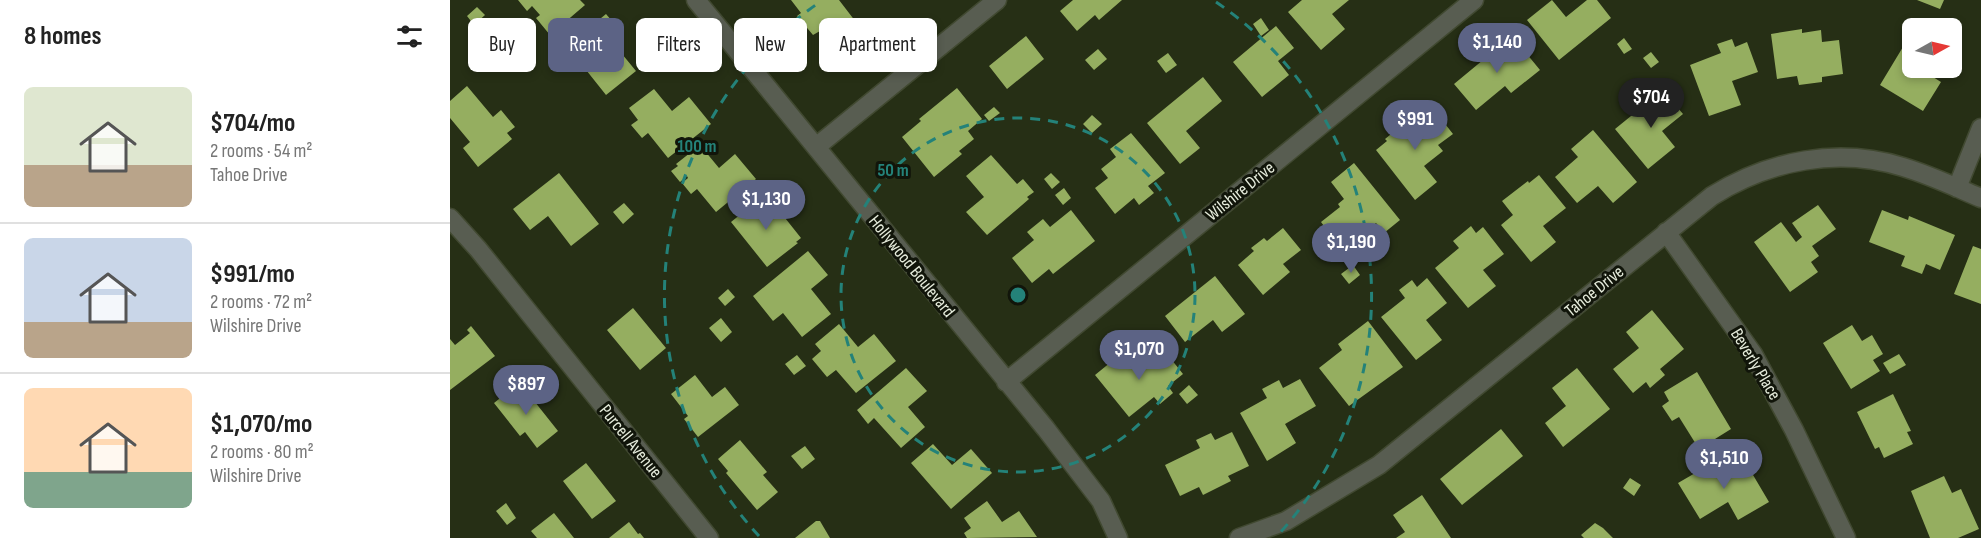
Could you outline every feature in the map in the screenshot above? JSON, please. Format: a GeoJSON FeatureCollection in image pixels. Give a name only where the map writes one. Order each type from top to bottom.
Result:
{"type":"FeatureCollection","features":[{"type":"Feature","properties":{"kind":"street","name":"Hollywood Boulevard"},"geometry":{"type":"LineString","coordinates":[[696,0],[1046,429],[1101,501],[1118,538]]}},
{"type":"Feature","properties":{"kind":"street"},"geometry":{"type":"LineString","coordinates":[[816,147],[997,0]]}},
{"type":"Feature","properties":{"kind":"street","name":"Wilshire Drive"},"geometry":{"type":"LineString","coordinates":[[1006,382],[1474,0]]}},
{"type":"Feature","properties":{"kind":"street"},"geometry":{"type":"LineString","coordinates":[[1957,188],[1981,128]]}},
{"type":"Feature","properties":{"kind":"street","name":"Tahoe Drive"},"geometry":{"type":"LineString","coordinates":[[1239,538],[1286,521],[1379,465],[1666,232],[1732,183],[1765,169],[1803,160],[1838,157],[1877,160],[1904,167],[1981,198]]}},
{"type":"Feature","properties":{"kind":"street","name":"Purcell Avenue"},"geometry":{"type":"LineString","coordinates":[[450,218],[478,249],[709,538]]}},
{"type":"Feature","properties":{"kind":"street","name":"Beverly Place"},"geometry":{"type":"LineString","coordinates":[[1666,232],[1754,354],[1794,430],[1838,535]]}},
{"type":"Feature","properties":{"kind":"building"},"geometry":{"type":"Polygon","coordinates":[[[518,0],[580,0],[585,5],[570,18],[548,18],[548,33],[536,18],[540,15],[532,6],[527,11],[518,0]]]}},
{"type":"Feature","properties":{"kind":"building"},"geometry":{"type":"Polygon","coordinates":[[[791,0],[839,0],[853,18],[819,18],[819,32],[813,35],[807,28],[807,18],[797,16],[801,13],[791,0]]]}},
{"type":"Feature","properties":{"kind":"building"},"geometry":{"type":"Polygon","coordinates":[[[1073,0],[1122,0],[1099,20],[1095,15],[1077,31],[1060,11],[1073,0]]]}},
{"type":"Feature","properties":{"kind":"building"},"geometry":{"type":"Polygon","coordinates":[[[1302,0],[1349,0],[1332,14],[1345,29],[1321,50],[1288,12],[1302,0]]]}},
{"type":"Feature","properties":{"kind":"building"},"geometry":{"type":"Polygon","coordinates":[[[1552,0],[1566,17],[1587,0],[1597,0],[1611,18],[1559,60],[1527,20],[1552,0]]]}},
{"type":"Feature","properties":{"kind":"building"},"geometry":{"type":"Polygon","coordinates":[[[1917,0],[1944,0],[1940,9],[1917,0]]]}},
{"type":"Feature","properties":{"kind":"building"},"geometry":{"type":"Polygon","coordinates":[[[477,7],[485,15],[482,18],[467,16],[477,7]]]}},
{"type":"Feature","properties":{"kind":"building"},"geometry":{"type":"Polygon","coordinates":[[[1261,18],[1269,30],[1261,36],[1253,24],[1261,18]]]}},
{"type":"Feature","properties":{"kind":"building"},"geometry":{"type":"Polygon","coordinates":[[[1276,26],[1294,48],[1278,61],[1289,75],[1262,97],[1233,62],[1276,26]]]}},
{"type":"Feature","properties":{"kind":"building"},"geometry":{"type":"Polygon","coordinates":[[[1802,29],[1802,33],[1821,30],[1822,42],[1839,40],[1843,74],[1822,77],[1822,82],[1799,85],[1797,76],[1777,79],[1771,34],[1802,29]]]}},
{"type":"Feature","properties":{"kind":"building"},"geometry":{"type":"Polygon","coordinates":[[[1026,36],[1044,59],[1007,89],[989,66],[1026,36]]]}},
{"type":"Feature","properties":{"kind":"building"},"geometry":{"type":"Polygon","coordinates":[[[1512,36],[1540,70],[1511,93],[1505,86],[1476,110],[1454,84],[1512,36]]]}},
{"type":"Feature","properties":{"kind":"building"},"geometry":{"type":"Polygon","coordinates":[[[1624,38],[1632,49],[1624,54],[1617,44],[1624,38]]]}},
{"type":"Feature","properties":{"kind":"building"},"geometry":{"type":"Polygon","coordinates":[[[1732,39],[1735,47],[1747,42],[1758,72],[1732,81],[1741,105],[1709,116],[1690,65],[1721,53],[1717,44],[1732,39]]]}},
{"type":"Feature","properties":{"kind":"building"},"geometry":{"type":"Polygon","coordinates":[[[1098,49],[1107,59],[1094,70],[1085,60],[1098,49]]]}},
{"type":"Feature","properties":{"kind":"building"},"geometry":{"type":"Polygon","coordinates":[[[1902,49],[1902,78],[1935,78],[1941,82],[1923,111],[1880,85],[1902,49]]]}},
{"type":"Feature","properties":{"kind":"building"},"geometry":{"type":"Polygon","coordinates":[[[1651,52],[1659,62],[1651,68],[1643,58],[1651,52]]]}},
{"type":"Feature","properties":{"kind":"building"},"geometry":{"type":"Polygon","coordinates":[[[1168,53],[1177,65],[1166,73],[1157,61],[1168,53]]]}},
{"type":"Feature","properties":{"kind":"building"},"geometry":{"type":"Polygon","coordinates":[[[624,56],[636,71],[606,95],[588,72],[624,72],[624,56]]]}},
{"type":"Feature","properties":{"kind":"building"},"geometry":{"type":"Polygon","coordinates":[[[1203,77],[1222,101],[1186,131],[1200,148],[1180,164],[1147,123],[1203,77]]]}},
{"type":"Feature","properties":{"kind":"building"},"geometry":{"type":"Polygon","coordinates":[[[467,86],[493,117],[501,110],[515,127],[507,133],[512,139],[478,167],[463,148],[470,142],[450,118],[450,101],[467,86]]]}},
{"type":"Feature","properties":{"kind":"building"},"geometry":{"type":"Polygon","coordinates":[[[957,88],[982,119],[968,131],[974,139],[959,151],[962,154],[934,177],[902,137],[921,121],[919,119],[957,88]]]}},
{"type":"Feature","properties":{"kind":"building"},"geometry":{"type":"Polygon","coordinates":[[[654,89],[672,111],[689,97],[711,124],[668,158],[648,133],[642,138],[631,125],[638,120],[629,108],[654,89]]]}},
{"type":"Feature","properties":{"kind":"building"},"geometry":{"type":"Polygon","coordinates":[[[1663,90],[1683,114],[1662,131],[1675,147],[1648,169],[1615,129],[1663,90]]]}},
{"type":"Feature","properties":{"kind":"building"},"geometry":{"type":"Polygon","coordinates":[[[1431,106],[1453,134],[1438,145],[1443,151],[1424,166],[1437,182],[1415,200],[1376,150],[1387,141],[1385,139],[1411,118],[1413,121],[1431,106]]]}},
{"type":"Feature","properties":{"kind":"building"},"geometry":{"type":"Polygon","coordinates":[[[994,107],[1000,113],[989,121],[984,115],[994,107]]]}},
{"type":"Feature","properties":{"kind":"building"},"geometry":{"type":"Polygon","coordinates":[[[1092,115],[1102,124],[1092,133],[1083,124],[1092,115]]]}},
{"type":"Feature","properties":{"kind":"building"},"geometry":{"type":"Polygon","coordinates":[[[1593,130],[1637,182],[1613,203],[1598,186],[1577,203],[1555,177],[1578,157],[1571,149],[1593,130]]]}},
{"type":"Feature","properties":{"kind":"building"},"geometry":{"type":"Polygon","coordinates":[[[1131,133],[1165,173],[1148,186],[1154,193],[1139,205],[1134,198],[1115,214],[1095,188],[1108,178],[1101,169],[1116,157],[1110,149],[1131,133]]]}},
{"type":"Feature","properties":{"kind":"building"},"geometry":{"type":"Polygon","coordinates":[[[700,145],[719,168],[735,154],[756,179],[716,212],[697,189],[691,194],[682,183],[688,178],[687,176],[680,182],[671,171],[678,166],[676,164],[700,145]]]}},
{"type":"Feature","properties":{"kind":"building"},"geometry":{"type":"Polygon","coordinates":[[[991,155],[1017,184],[1023,179],[1034,192],[987,235],[966,212],[984,197],[966,176],[991,155]]]}},
{"type":"Feature","properties":{"kind":"building"},"geometry":{"type":"Polygon","coordinates":[[[1354,163],[1400,220],[1384,233],[1376,223],[1342,250],[1321,222],[1340,207],[1338,204],[1344,199],[1331,182],[1354,163]]]}},
{"type":"Feature","properties":{"kind":"building"},"geometry":{"type":"Polygon","coordinates":[[[559,173],[599,224],[571,246],[548,216],[530,230],[513,209],[559,173]]]}},
{"type":"Feature","properties":{"kind":"building"},"geometry":{"type":"Polygon","coordinates":[[[1051,173],[1060,182],[1052,189],[1044,179],[1051,173]]]}},
{"type":"Feature","properties":{"kind":"building"},"geometry":{"type":"Polygon","coordinates":[[[1539,175],[1566,208],[1543,226],[1556,242],[1531,262],[1501,225],[1513,215],[1502,201],[1539,175]]]}},
{"type":"Feature","properties":{"kind":"building"},"geometry":{"type":"Polygon","coordinates":[[[1064,188],[1071,198],[1063,205],[1055,195],[1064,188]]]}},
{"type":"Feature","properties":{"kind":"building"},"geometry":{"type":"Polygon","coordinates":[[[766,194],[801,238],[796,242],[798,243],[767,267],[731,222],[766,194]]]}},
{"type":"Feature","properties":{"kind":"building"},"geometry":{"type":"Polygon","coordinates":[[[624,203],[634,214],[623,224],[613,212],[624,203]]]}},
{"type":"Feature","properties":{"kind":"building"},"geometry":{"type":"Polygon","coordinates":[[[1818,205],[1836,229],[1812,246],[1819,256],[1811,262],[1818,272],[1790,292],[1754,242],[1781,222],[1796,242],[1802,237],[1792,223],[1818,205]]]}},
{"type":"Feature","properties":{"kind":"building"},"geometry":{"type":"Polygon","coordinates":[[[1071,210],[1095,241],[1053,274],[1049,269],[1032,283],[1012,258],[1034,240],[1027,232],[1043,219],[1050,227],[1071,210]]]}},
{"type":"Feature","properties":{"kind":"building"},"geometry":{"type":"Polygon","coordinates":[[[1882,210],[1908,220],[1909,216],[1955,235],[1940,270],[1926,264],[1922,274],[1901,266],[1905,256],[1869,242],[1882,210]]]}},
{"type":"Feature","properties":{"kind":"building"},"geometry":{"type":"Polygon","coordinates":[[[1471,226],[1476,233],[1483,227],[1504,254],[1483,270],[1496,286],[1468,308],[1435,268],[1459,248],[1453,241],[1471,226]]]}},
{"type":"Feature","properties":{"kind":"building"},"geometry":{"type":"Polygon","coordinates":[[[1283,228],[1301,250],[1283,264],[1290,272],[1263,295],[1238,265],[1254,251],[1251,248],[1264,238],[1267,241],[1283,228]]]}},
{"type":"Feature","properties":{"kind":"building"},"geometry":{"type":"Polygon","coordinates":[[[1973,246],[1981,249],[1981,304],[1954,294],[1973,246]]]}},
{"type":"Feature","properties":{"kind":"building"},"geometry":{"type":"Polygon","coordinates":[[[808,251],[828,275],[811,289],[831,314],[802,337],[783,313],[773,321],[753,296],[808,251]]]}},
{"type":"Feature","properties":{"kind":"building"},"geometry":{"type":"Polygon","coordinates":[[[1353,265],[1360,275],[1349,284],[1341,274],[1353,265]]]}},
{"type":"Feature","properties":{"kind":"building"},"geometry":{"type":"Polygon","coordinates":[[[1215,276],[1245,314],[1222,332],[1213,320],[1185,342],[1165,316],[1215,276]]]}},
{"type":"Feature","properties":{"kind":"building"},"geometry":{"type":"Polygon","coordinates":[[[1427,278],[1447,303],[1426,320],[1442,340],[1416,360],[1381,317],[1405,298],[1399,290],[1412,280],[1417,287],[1427,278]]]}},
{"type":"Feature","properties":{"kind":"building"},"geometry":{"type":"Polygon","coordinates":[[[728,289],[735,297],[725,306],[718,298],[728,289]]]}},
{"type":"Feature","properties":{"kind":"building"},"geometry":{"type":"Polygon","coordinates":[[[633,308],[666,348],[640,370],[607,330],[633,308]]]}},
{"type":"Feature","properties":{"kind":"building"},"geometry":{"type":"Polygon","coordinates":[[[1652,310],[1684,349],[1660,369],[1665,375],[1650,388],[1646,382],[1633,393],[1613,369],[1639,348],[1626,332],[1652,310]]]}},
{"type":"Feature","properties":{"kind":"building"},"geometry":{"type":"Polygon","coordinates":[[[721,318],[732,332],[721,342],[709,328],[721,318]]]}},
{"type":"Feature","properties":{"kind":"building"},"geometry":{"type":"Polygon","coordinates":[[[1368,321],[1403,367],[1349,406],[1319,368],[1342,350],[1338,344],[1368,321]]]}},
{"type":"Feature","properties":{"kind":"building"},"geometry":{"type":"Polygon","coordinates":[[[839,324],[858,347],[874,334],[896,361],[856,393],[836,370],[827,377],[812,359],[821,351],[815,344],[839,324]]]}},
{"type":"Feature","properties":{"kind":"building"},"geometry":{"type":"Polygon","coordinates":[[[1852,325],[1862,341],[1872,335],[1883,354],[1873,360],[1880,371],[1851,389],[1823,343],[1852,325]]]}},
{"type":"Feature","properties":{"kind":"building"},"geometry":{"type":"Polygon","coordinates":[[[471,326],[495,356],[450,390],[450,339],[455,345],[470,333],[467,330],[471,326]]]}},
{"type":"Feature","properties":{"kind":"building"},"geometry":{"type":"Polygon","coordinates":[[[1163,349],[1183,374],[1168,386],[1173,393],[1160,404],[1154,397],[1129,417],[1095,375],[1122,353],[1136,371],[1163,349]]]}},
{"type":"Feature","properties":{"kind":"building"},"geometry":{"type":"Polygon","coordinates":[[[1899,354],[1906,365],[1890,374],[1883,363],[1899,354]]]}},
{"type":"Feature","properties":{"kind":"building"},"geometry":{"type":"Polygon","coordinates":[[[797,355],[806,366],[794,375],[785,364],[797,355]]]}},
{"type":"Feature","properties":{"kind":"building"},"geometry":{"type":"Polygon","coordinates":[[[906,368],[927,391],[908,407],[925,427],[901,448],[874,418],[868,424],[857,410],[906,368]]]}},
{"type":"Feature","properties":{"kind":"building"},"geometry":{"type":"Polygon","coordinates":[[[1577,368],[1610,409],[1563,447],[1545,423],[1566,406],[1552,388],[1577,368]]]}},
{"type":"Feature","properties":{"kind":"building"},"geometry":{"type":"Polygon","coordinates":[[[1697,372],[1731,429],[1699,449],[1679,417],[1672,421],[1662,406],[1669,401],[1664,392],[1697,372]]]}},
{"type":"Feature","properties":{"kind":"building"},"geometry":{"type":"Polygon","coordinates":[[[695,375],[712,397],[725,387],[739,405],[698,437],[684,419],[688,416],[671,394],[695,375]]]}},
{"type":"Feature","properties":{"kind":"building"},"geometry":{"type":"Polygon","coordinates":[[[1300,379],[1316,406],[1285,424],[1296,443],[1267,461],[1240,413],[1267,398],[1262,389],[1279,380],[1283,388],[1300,379]]]}},
{"type":"Feature","properties":{"kind":"building"},"geometry":{"type":"Polygon","coordinates":[[[518,384],[558,431],[537,448],[525,432],[520,436],[494,403],[518,384]]]}},
{"type":"Feature","properties":{"kind":"building"},"geometry":{"type":"Polygon","coordinates":[[[1189,385],[1198,395],[1187,404],[1179,394],[1189,385]]]}},
{"type":"Feature","properties":{"kind":"building"},"geometry":{"type":"Polygon","coordinates":[[[1893,394],[1911,431],[1907,432],[1913,444],[1884,458],[1879,447],[1875,449],[1857,412],[1893,394]]]}},
{"type":"Feature","properties":{"kind":"building"},"geometry":{"type":"Polygon","coordinates":[[[1501,429],[1523,456],[1462,505],[1440,479],[1501,429]]]}},
{"type":"Feature","properties":{"kind":"building"},"geometry":{"type":"Polygon","coordinates":[[[1232,432],[1249,466],[1228,476],[1231,481],[1203,495],[1199,487],[1180,496],[1165,465],[1200,448],[1196,440],[1211,433],[1215,440],[1232,432]]]}},
{"type":"Feature","properties":{"kind":"building"},"geometry":{"type":"Polygon","coordinates":[[[740,440],[767,472],[763,475],[778,492],[757,510],[726,473],[728,471],[718,459],[740,440]]]}},
{"type":"Feature","properties":{"kind":"building"},"geometry":{"type":"Polygon","coordinates":[[[933,444],[952,465],[971,449],[992,473],[951,509],[911,463],[933,444]]]}},
{"type":"Feature","properties":{"kind":"building"},"geometry":{"type":"Polygon","coordinates":[[[805,446],[815,459],[802,469],[791,456],[805,446]]]}},
{"type":"Feature","properties":{"kind":"building"},"geometry":{"type":"Polygon","coordinates":[[[1743,458],[1769,502],[1738,520],[1728,502],[1700,519],[1678,483],[1709,465],[1714,474],[1743,458]]]}},
{"type":"Feature","properties":{"kind":"building"},"geometry":{"type":"Polygon","coordinates":[[[586,463],[616,501],[592,519],[563,481],[586,463]]]}},
{"type":"Feature","properties":{"kind":"building"},"geometry":{"type":"Polygon","coordinates":[[[1944,476],[1952,493],[1961,489],[1979,529],[1958,538],[1930,538],[1911,491],[1944,476]]]}},
{"type":"Feature","properties":{"kind":"building"},"geometry":{"type":"Polygon","coordinates":[[[1630,478],[1641,485],[1634,496],[1623,488],[1630,478]]]}},
{"type":"Feature","properties":{"kind":"building"},"geometry":{"type":"Polygon","coordinates":[[[1422,495],[1451,538],[1396,538],[1405,532],[1393,515],[1422,495]]]}},
{"type":"Feature","properties":{"kind":"building"},"geometry":{"type":"Polygon","coordinates":[[[987,501],[1002,522],[1019,511],[1037,537],[967,538],[964,533],[971,528],[964,518],[987,501]]]}},
{"type":"Feature","properties":{"kind":"building"},"geometry":{"type":"Polygon","coordinates":[[[506,503],[516,518],[507,525],[496,511],[506,503]]]}},
{"type":"Feature","properties":{"kind":"building"},"geometry":{"type":"Polygon","coordinates":[[[554,513],[574,538],[537,538],[531,531],[554,513]]]}},
{"type":"Feature","properties":{"kind":"building"},"geometry":{"type":"Polygon","coordinates":[[[816,521],[820,521],[830,538],[795,538],[816,521]]]}},
{"type":"Feature","properties":{"kind":"building"},"geometry":{"type":"Polygon","coordinates":[[[629,522],[644,538],[609,538],[629,522]]]}},
{"type":"Feature","properties":{"kind":"building"},"geometry":{"type":"Polygon","coordinates":[[[1595,523],[1613,538],[1584,538],[1581,535],[1595,523]]]}}]}
